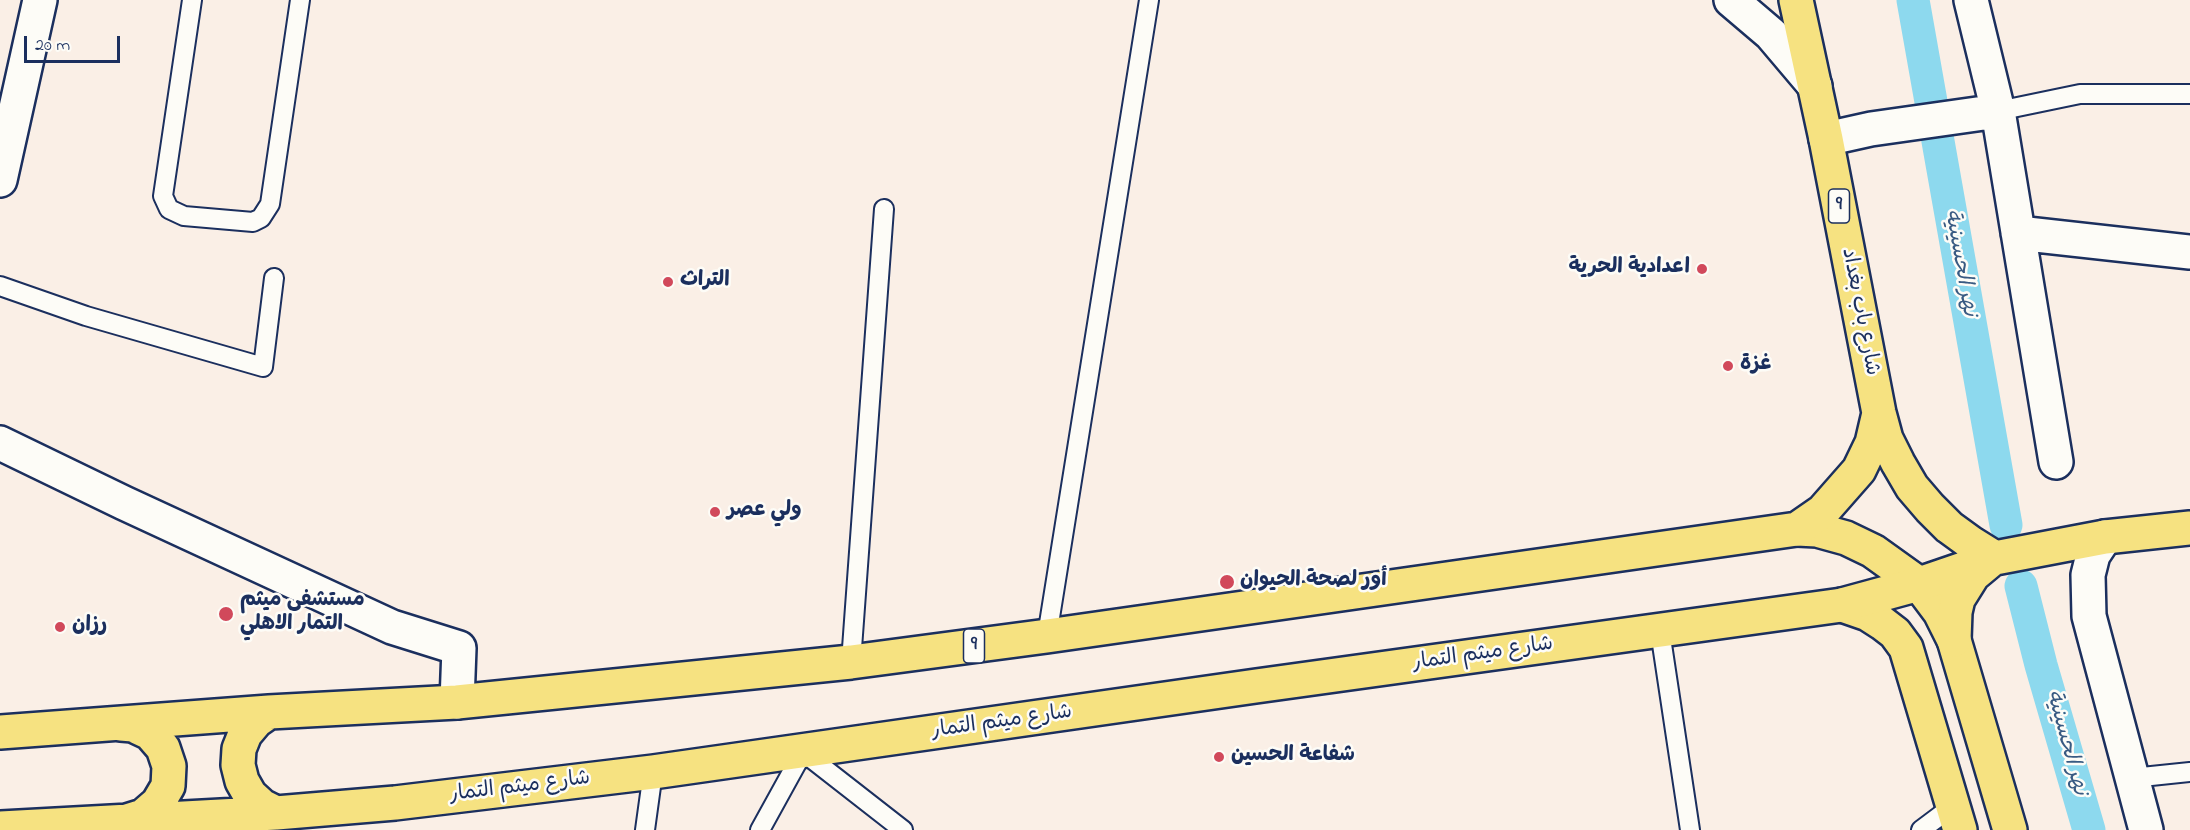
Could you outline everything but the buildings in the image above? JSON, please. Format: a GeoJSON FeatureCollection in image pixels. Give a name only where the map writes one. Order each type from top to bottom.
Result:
{"type":"FeatureCollection","features":[{"type":"Feature","properties":{"kind":"main road","name":"شارع باب بغداد"},"geometry":{"type":"LineString","coordinates":[[1796,0],[1886,439],[1912,487],[1949,527],[1995,558]]}},
{"type":"Feature","properties":{"kind":"main road","name":"9"},"geometry":{"type":"LineString","coordinates":[[0,732],[269,712],[457,702],[851,662],[1797,529],[1823,511],[1859,470],[1872,443],[1879,413]]}},
{"type":"Feature","properties":{"kind":"main road","name":"شارع ميثم التمار"},"geometry":{"type":"LineString","coordinates":[[0,828],[276,813],[395,803],[803,752],[1256,686],[1842,605],[1919,584],[1995,558],[2105,537],[2190,528]]}},
{"type":"Feature","properties":{"kind":"main road"},"geometry":{"type":"LineString","coordinates":[[1797,529],[1817,530],[1873,550],[1919,584],[1940,612],[1954,640],[2010,830]]}},
{"type":"Feature","properties":{"kind":"main road"},"geometry":{"type":"LineString","coordinates":[[1954,640],[1955,612],[1964,586],[1978,570],[1995,558]]}},
{"type":"Feature","properties":{"kind":"main road"},"geometry":{"type":"LineString","coordinates":[[1842,605],[1868,614],[1882,623],[1895,633],[1908,655],[1956,818]]}},
{"type":"Feature","properties":{"kind":"main road"},"geometry":{"type":"LineString","coordinates":[[1908,655],[1911,638],[1924,627],[1942,628],[1954,640]]}},
{"type":"Feature","properties":{"kind":"main road"},"geometry":{"type":"LineString","coordinates":[[269,712],[256,721],[245,734],[239,749],[238,765],[242,781],[250,795],[262,806],[276,813]]}},
{"type":"Feature","properties":{"kind":"main road"},"geometry":{"type":"LineString","coordinates":[[113,724],[133,725],[150,733],[163,748],[169,766],[168,786],[158,803],[143,816],[125,822]]}},
{"type":"Feature","properties":{"kind":"street"},"geometry":{"type":"LineString","coordinates":[[0,180],[40,0]]}},
{"type":"Feature","properties":{"kind":"street"},"geometry":{"type":"LineString","coordinates":[[1731,0],[1771,34],[1815,86]]}},
{"type":"Feature","properties":{"kind":"street"},"geometry":{"type":"LineString","coordinates":[[1971,0],[1998,111],[2056,462]]}},
{"type":"Feature","properties":{"kind":"street"},"geometry":{"type":"LineString","coordinates":[[1826,139],[1871,129],[1998,111]]}},
{"type":"Feature","properties":{"kind":"street"},"geometry":{"type":"LineString","coordinates":[[2018,233],[2190,252]]}},
{"type":"Feature","properties":{"kind":"street"},"geometry":{"type":"LineString","coordinates":[[0,442],[124,503],[392,627],[459,648],[457,702]]}},
{"type":"Feature","properties":{"kind":"street"},"geometry":{"type":"LineString","coordinates":[[2105,537],[2093,555],[2088,576],[2089,616],[2146,830]]}},
{"type":"Feature","properties":{"kind":"lane"},"geometry":{"type":"LineString","coordinates":[[192,0],[163,196],[169,209],[184,216],[253,222],[261,218],[270,204],[300,0]]}},
{"type":"Feature","properties":{"kind":"lane"},"geometry":{"type":"LineString","coordinates":[[1047,636],[1149,0]]}},
{"type":"Feature","properties":{"kind":"lane"},"geometry":{"type":"LineString","coordinates":[[1998,111],[2080,94],[2190,94]]}},
{"type":"Feature","properties":{"kind":"lane"},"geometry":{"type":"LineString","coordinates":[[851,662],[884,209]]}},
{"type":"Feature","properties":{"kind":"lane"},"geometry":{"type":"LineString","coordinates":[[0,286],[86,316],[263,367],[274,278]]}},
{"type":"Feature","properties":{"kind":"lane"},"geometry":{"type":"LineString","coordinates":[[1660,631],[1690,830]]}},
{"type":"Feature","properties":{"kind":"lane"},"geometry":{"type":"LineString","coordinates":[[759,830],[803,752],[903,830]]}},
{"type":"Feature","properties":{"kind":"lane"},"geometry":{"type":"LineString","coordinates":[[645,830],[653,772]]}},
{"type":"Feature","properties":{"kind":"lane"},"geometry":{"type":"LineString","coordinates":[[2132,778],[2190,772]]}},
{"type":"Feature","properties":{"kind":"lane"},"geometry":{"type":"LineString","coordinates":[[1921,830],[1956,818]]}},
{"type":"Feature","properties":{"kind":"waterway","name":"نهر الحسينية"},"geometry":{"type":"LineString","coordinates":[[1913,0],[2006,525]]}},
{"type":"Feature","properties":{"kind":"waterway","name":"نهر الحسينية"},"geometry":{"type":"LineString","coordinates":[[2021,586],[2041,665],[2089,830]]}},
{"type":"Feature","properties":{"kind":"place","name":"اعدادية الحرية"},"geometry":{"type":"Point","coordinates":[1702,269]}},
{"type":"Feature","properties":{"kind":"place","name":"التراث"},"geometry":{"type":"Point","coordinates":[668,282]}},
{"type":"Feature","properties":{"kind":"place","name":"غزة"},"geometry":{"type":"Point","coordinates":[1728,366]}},
{"type":"Feature","properties":{"kind":"place","name":"ولي عصر"},"geometry":{"type":"Point","coordinates":[715,512]}},
{"type":"Feature","properties":{"kind":"place","name":"أور لصحة الحيوان"},"geometry":{"type":"Point","coordinates":[1227,582]}},
{"type":"Feature","properties":{"kind":"place","name":"مستشفى ميثم التمار الاهلي"},"geometry":{"type":"Point","coordinates":[226,614]}},
{"type":"Feature","properties":{"kind":"place","name":"رزان"},"geometry":{"type":"Point","coordinates":[60,627]}},
{"type":"Feature","properties":{"kind":"place","name":"شفاعة الحسين"},"geometry":{"type":"Point","coordinates":[1219,757]}}]}
